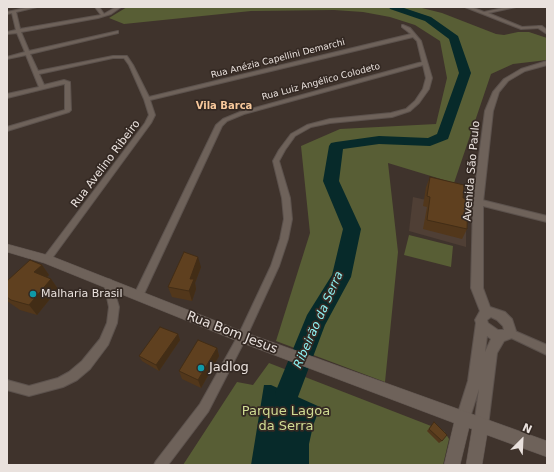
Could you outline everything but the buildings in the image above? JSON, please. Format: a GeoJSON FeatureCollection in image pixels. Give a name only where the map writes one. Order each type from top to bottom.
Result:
{"type":"FeatureCollection","features":[{"type":"Feature","properties":{"kind":"main road","name":"Rua Bom Jesus"},"geometry":{"type":"LineString","coordinates":[[7,248],[47,259],[242,337],[547,449]]}},
{"type":"Feature","properties":{"kind":"main road"},"geometry":{"type":"LineString","coordinates":[[452,465],[463,419]]}},
{"type":"Feature","properties":{"kind":"main road"},"geometry":{"type":"LineString","coordinates":[[474,465],[481,426]]}},
{"type":"Feature","properties":{"kind":"street"},"geometry":{"type":"LineString","coordinates":[[7,13],[35,7]]}},
{"type":"Feature","properties":{"kind":"street"},"geometry":{"type":"LineString","coordinates":[[97,7],[103,16]]}},
{"type":"Feature","properties":{"kind":"street"},"geometry":{"type":"LineString","coordinates":[[7,33],[103,16],[120,7]]}},
{"type":"Feature","properties":{"kind":"street"},"geometry":{"type":"LineString","coordinates":[[467,7],[516,26],[527,28],[547,25]]}},
{"type":"Feature","properties":{"kind":"street"},"geometry":{"type":"LineString","coordinates":[[483,14],[514,7]]}},
{"type":"Feature","properties":{"kind":"street"},"geometry":{"type":"LineString","coordinates":[[14,12],[18,31],[42,88]]}},
{"type":"Feature","properties":{"kind":"street"},"geometry":{"type":"LineString","coordinates":[[160,465],[204,408],[242,337],[275,266],[284,239],[288,219],[286,198],[276,161],[282,150],[293,135],[309,126],[330,121],[392,115],[408,110],[417,102],[426,89],[429,78],[419,41],[402,26]]}},
{"type":"Feature","properties":{"kind":"street"},"geometry":{"type":"LineString","coordinates":[[540,27],[547,32]]}},
{"type":"Feature","properties":{"kind":"street"},"geometry":{"type":"LineString","coordinates":[[7,58],[116,32]]}},
{"type":"Feature","properties":{"kind":"street","name":"Rua Anézia Capellini Demarchi"},"geometry":{"type":"LineString","coordinates":[[147,99],[414,35]]}},
{"type":"Feature","properties":{"kind":"street","name":"Rua Avelino Ribeiro"},"geometry":{"type":"LineString","coordinates":[[36,73],[121,56],[126,57],[147,99],[152,115],[148,123],[47,259]]}},
{"type":"Feature","properties":{"kind":"street","name":"Rua Luiz Angélico Colodeto"},"geometry":{"type":"LineString","coordinates":[[139,295],[218,125],[225,120],[242,113],[424,63]]}},
{"type":"Feature","properties":{"kind":"street","name":"Avenida São Paulo"},"geometry":{"type":"LineString","coordinates":[[485,318],[477,288],[478,202],[489,111],[496,92],[506,80],[515,74],[547,63]]}},
{"type":"Feature","properties":{"kind":"street"},"geometry":{"type":"LineString","coordinates":[[7,96],[68,83],[68,110],[64,113],[7,129]]}},
{"type":"Feature","properties":{"kind":"street"},"geometry":{"type":"LineString","coordinates":[[478,202],[547,219]]}},
{"type":"Feature","properties":{"kind":"street"},"geometry":{"type":"LineString","coordinates":[[7,385],[29,391],[59,383],[73,376],[86,365],[104,342],[112,323],[114,307],[108,283]]}},
{"type":"Feature","properties":{"kind":"street"},"geometry":{"type":"LineString","coordinates":[[481,426],[492,352],[510,327],[505,319],[496,313],[485,318]]}},
{"type":"Feature","properties":{"kind":"street"},"geometry":{"type":"LineString","coordinates":[[485,318],[487,331],[504,334],[547,350]]}},
{"type":"Feature","properties":{"kind":"street"},"geometry":{"type":"LineString","coordinates":[[463,419],[475,381],[485,318]]}},
{"type":"Feature","properties":{"kind":"shaded area"},"geometry":{"type":"Polygon","coordinates":[[[413,197],[466,209],[466,247],[409,231],[413,197]]]}},
{"type":"Feature","properties":{"kind":"green space"},"geometry":{"type":"Polygon","coordinates":[[[127,7],[418,7],[442,13],[496,34],[504,35],[518,32],[529,32],[547,38],[547,60],[513,64],[491,74],[454,183],[388,163],[398,252],[385,382],[276,341],[310,233],[301,146],[340,129],[436,124],[447,78],[440,41],[415,25],[390,17],[363,12],[334,10],[251,11],[124,24],[109,18],[127,7]]]}},
{"type":"Feature","properties":{"kind":"green space"},"geometry":{"type":"Polygon","coordinates":[[[409,235],[453,246],[451,267],[404,255],[409,235]]]}},
{"type":"Feature","properties":{"kind":"green space","name":"Parque Lagoa da Serra"},"geometry":{"type":"Polygon","coordinates":[[[269,363],[444,431],[449,439],[443,465],[183,465],[237,382],[253,385],[269,363]]]}},
{"type":"Feature","properties":{"kind":"water"},"geometry":{"type":"Polygon","coordinates":[[[264,385],[271,385],[320,407],[313,426],[309,444],[309,465],[251,465],[264,385]]]}},
{"type":"Feature","properties":{"kind":"waterway","name":"Ribeirão da Serra"},"geometry":{"type":"LineString","coordinates":[[287,393],[315,322],[341,277],[352,229],[331,181],[336,146],[379,140],[430,142],[443,136],[465,73],[454,38],[428,19],[393,7]]}},
{"type":"Feature","properties":{"kind":"place","name":"Malharia Brasil"},"geometry":{"type":"Point","coordinates":[33,294]}},
{"type":"Feature","properties":{"kind":"place","name":"Jadlog"},"geometry":{"type":"Point","coordinates":[201,368]}},
{"type":"Feature","properties":{"kind":"district","name":"Vila Barca"},"geometry":{"type":"Point","coordinates":[224,106]}}]}
